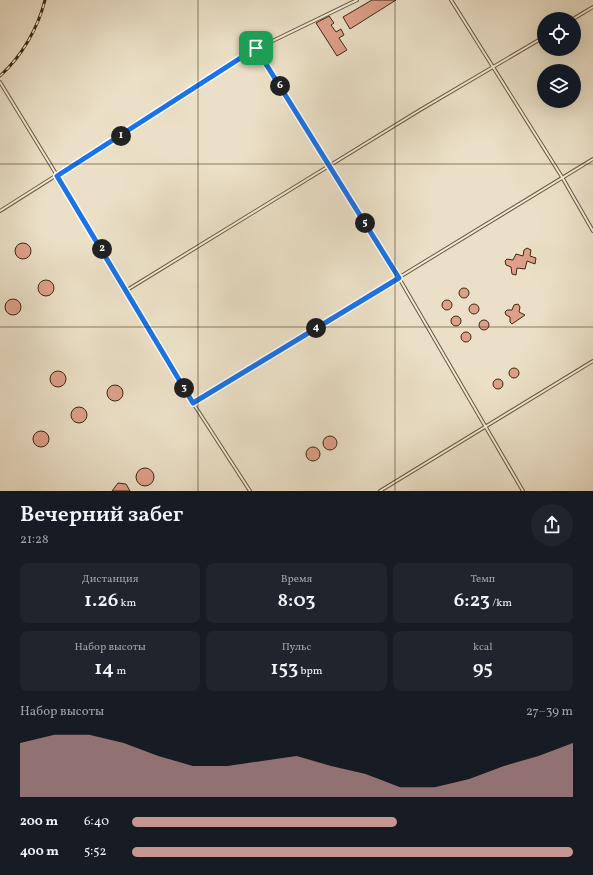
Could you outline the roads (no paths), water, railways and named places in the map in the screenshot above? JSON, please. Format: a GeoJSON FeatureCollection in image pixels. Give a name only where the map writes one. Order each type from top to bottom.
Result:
{"type":"FeatureCollection","features":[{"type":"Feature","properties":{"kind":"lane"},"geometry":{"type":"LineString","coordinates":[[0,212],[256,48],[356,0]]}},
{"type":"Feature","properties":{"kind":"lane"},"geometry":{"type":"LineString","coordinates":[[451,0],[562,177],[593,232]]}},
{"type":"Feature","properties":{"kind":"lane"},"geometry":{"type":"LineString","coordinates":[[581,14],[593,7]]}},
{"type":"Feature","properties":{"kind":"lane"},"geometry":{"type":"LineString","coordinates":[[127,290],[537,41]]}},
{"type":"Feature","properties":{"kind":"lane"},"geometry":{"type":"LineString","coordinates":[[256,48],[399,278],[523,491]]}},
{"type":"Feature","properties":{"kind":"lane"},"geometry":{"type":"LineString","coordinates":[[0,82],[127,290],[193,403],[250,491]]}},
{"type":"Feature","properties":{"kind":"lane"},"geometry":{"type":"LineString","coordinates":[[193,403],[593,159]]}},
{"type":"Feature","properties":{"kind":"lane"},"geometry":{"type":"LineString","coordinates":[[380,491],[593,361]]}},
{"type":"Feature","properties":{"kind":"railway"},"geometry":{"type":"LineString","coordinates":[[0,76],[15,60],[28,41],[38,21],[45,0]]}}]}
